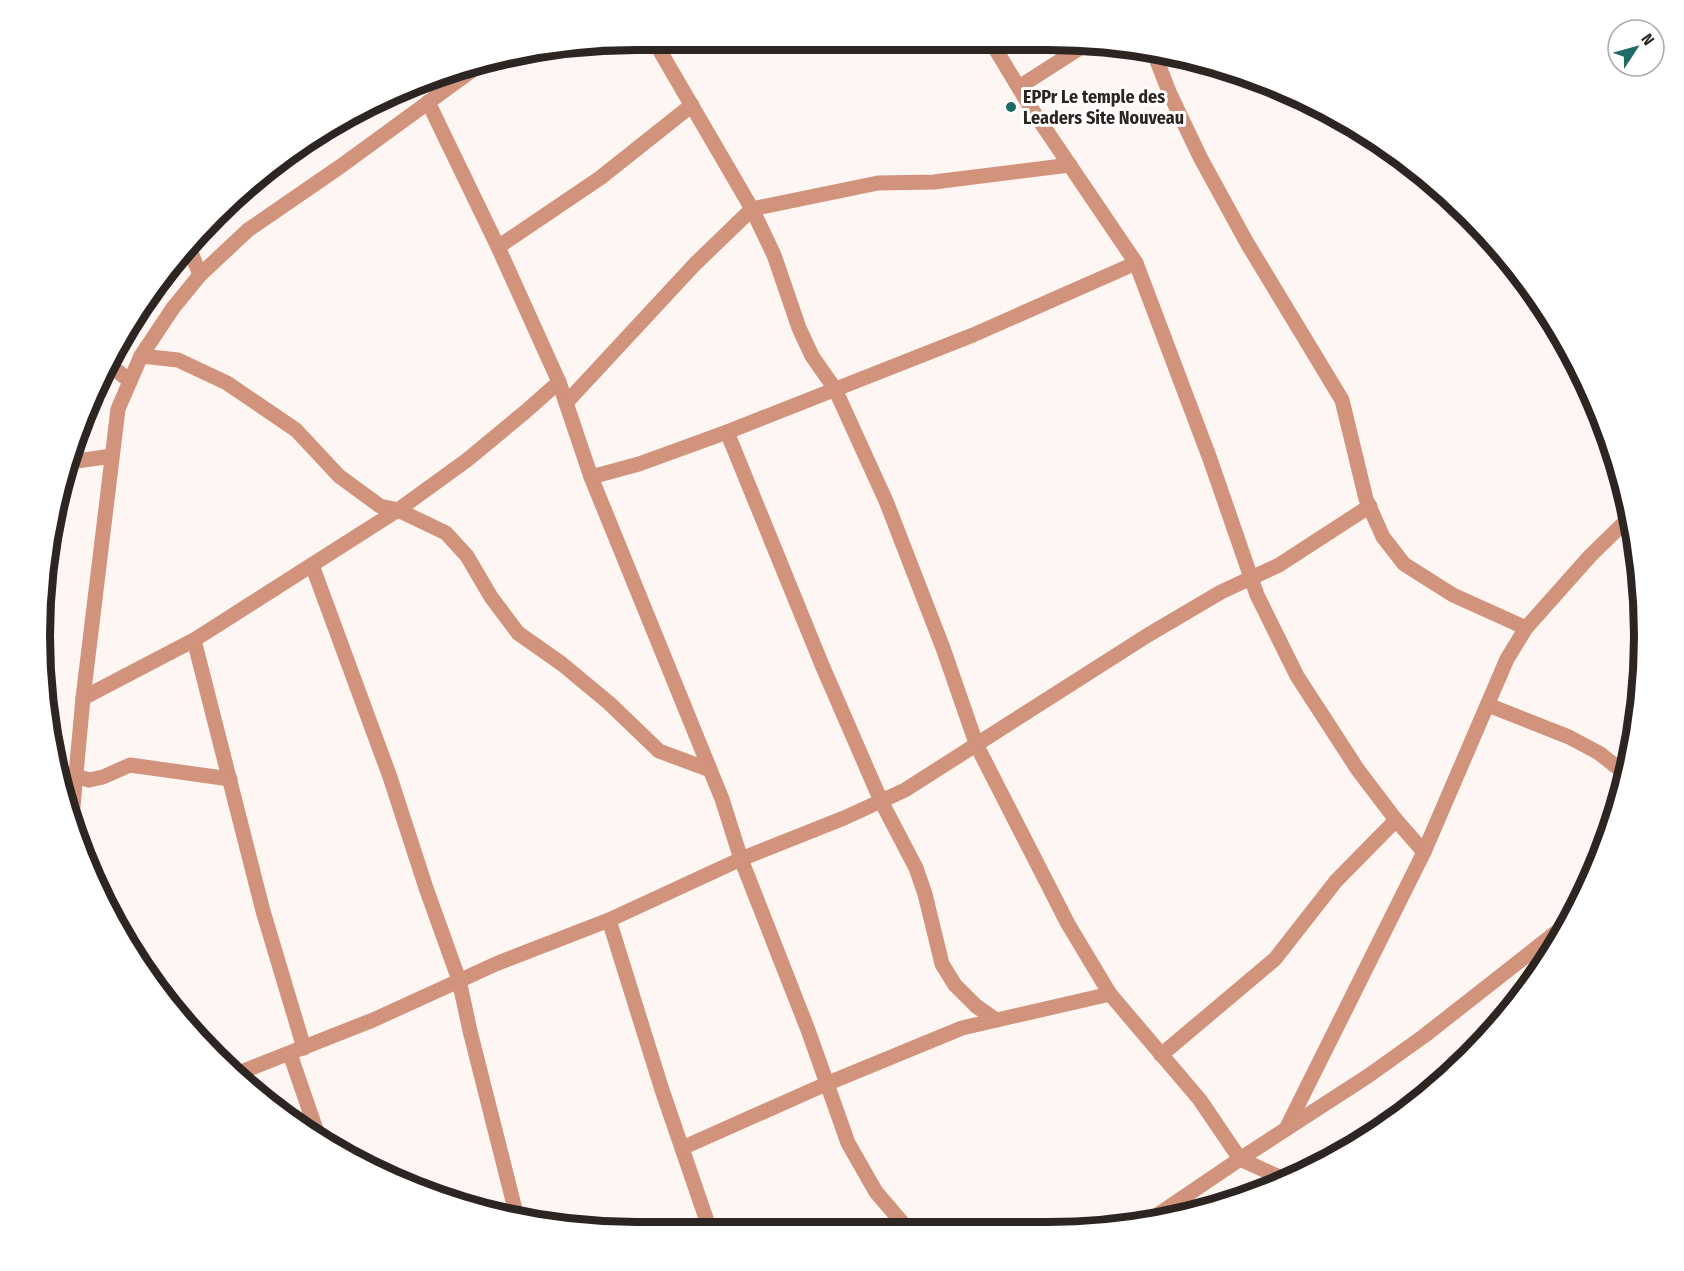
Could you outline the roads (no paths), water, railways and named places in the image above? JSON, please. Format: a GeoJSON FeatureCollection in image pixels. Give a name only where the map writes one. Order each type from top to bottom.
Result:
{"type":"FeatureCollection","features":[{"type":"Feature","properties":{"kind":"street"},"geometry":{"type":"LineString","coordinates":[[660,50],[752,209],[774,255],[803,337],[812,356],[835,389],[886,501],[943,648],[977,746],[1068,924],[1110,994],[1200,1100],[1240,1159],[1276,1176]]}},
{"type":"Feature","properties":{"kind":"street"},"geometry":{"type":"LineString","coordinates":[[996,50],[1136,263],[1210,459],[1251,579],[1297,676],[1358,770],[1424,852]]}},
{"type":"Feature","properties":{"kind":"street"},"geometry":{"type":"LineString","coordinates":[[1019,87],[1076,51]]}},
{"type":"Feature","properties":{"kind":"street"},"geometry":{"type":"LineString","coordinates":[[1157,60],[1195,146],[1246,243],[1342,400],[1370,506],[1383,537],[1404,564],[1453,595],[1526,628]]}},
{"type":"Feature","properties":{"kind":"street"},"geometry":{"type":"LineString","coordinates":[[230,779],[130,765],[103,777],[89,780],[68,776],[83,698],[118,409],[141,356],[173,308],[200,275],[249,230],[465,75]]}},
{"type":"Feature","properties":{"kind":"street"},"geometry":{"type":"LineString","coordinates":[[428,102],[498,247],[559,382],[591,477],[710,770],[741,859],[808,1030],[848,1143],[876,1192],[902,1222]]}},
{"type":"Feature","properties":{"kind":"street"},"geometry":{"type":"LineString","coordinates":[[498,247],[600,178],[692,105]]}},
{"type":"Feature","properties":{"kind":"street"},"geometry":{"type":"LineString","coordinates":[[566,403],[695,264],[752,209],[878,183],[934,182],[1070,165]]}},
{"type":"Feature","properties":{"kind":"street"},"geometry":{"type":"LineString","coordinates":[[191,253],[200,275]]}},
{"type":"Feature","properties":{"kind":"street"},"geometry":{"type":"LineString","coordinates":[[591,477],[639,464],[727,432],[973,336],[1136,263]]}},
{"type":"Feature","properties":{"kind":"street"},"geometry":{"type":"LineString","coordinates":[[141,356],[178,360],[226,383],[296,430],[339,476],[380,506],[398,510],[446,533],[467,556],[491,597],[518,633],[562,664],[609,703],[659,751],[710,770]]}},
{"type":"Feature","properties":{"kind":"street"},"geometry":{"type":"LineString","coordinates":[[114,369],[130,381]]}},
{"type":"Feature","properties":{"kind":"street"},"geometry":{"type":"LineString","coordinates":[[83,698],[194,640],[398,510],[467,460],[559,382]]}},
{"type":"Feature","properties":{"kind":"street"},"geometry":{"type":"LineString","coordinates":[[727,432],[817,655],[881,801],[916,868],[925,894],[942,964],[955,985],[976,1006],[996,1020]]}},
{"type":"Feature","properties":{"kind":"street"},"geometry":{"type":"LineString","coordinates":[[76,461],[112,456]]}},
{"type":"Feature","properties":{"kind":"street"},"geometry":{"type":"LineString","coordinates":[[244,1071],[373,1020],[498,963],[609,920],[741,859],[844,818],[905,790],[1148,635],[1189,610],[1279,565],[1370,506]]}},
{"type":"Feature","properties":{"kind":"street"},"geometry":{"type":"LineString","coordinates":[[1286,1129],[1424,852],[1507,659],[1526,628],[1590,556],[1623,523]]}},
{"type":"Feature","properties":{"kind":"street"},"geometry":{"type":"LineString","coordinates":[[312,565],[390,777],[459,980],[515,1209]]}},
{"type":"Feature","properties":{"kind":"street"},"geometry":{"type":"LineString","coordinates":[[194,640],[316,1127]]}},
{"type":"Feature","properties":{"kind":"street"},"geometry":{"type":"LineString","coordinates":[[1488,705],[1569,737],[1599,753],[1619,768]]}},
{"type":"Feature","properties":{"kind":"street"},"geometry":{"type":"LineString","coordinates":[[1161,1055],[1275,959],[1336,881],[1396,820]]}},
{"type":"Feature","properties":{"kind":"street"},"geometry":{"type":"LineString","coordinates":[[609,920],[662,1090],[707,1222]]}},
{"type":"Feature","properties":{"kind":"street"},"geometry":{"type":"LineString","coordinates":[[1171,1208],[1424,1036],[1551,936]]}},
{"type":"Feature","properties":{"kind":"street"},"geometry":{"type":"LineString","coordinates":[[682,1148],[826,1084],[962,1028],[1110,994]]}},
{"type":"Feature","properties":{"kind":"place","name":"EPPr Le temple des Leaders Site Nouveau"},"geometry":{"type":"Point","coordinates":[1011,107]}}]}
